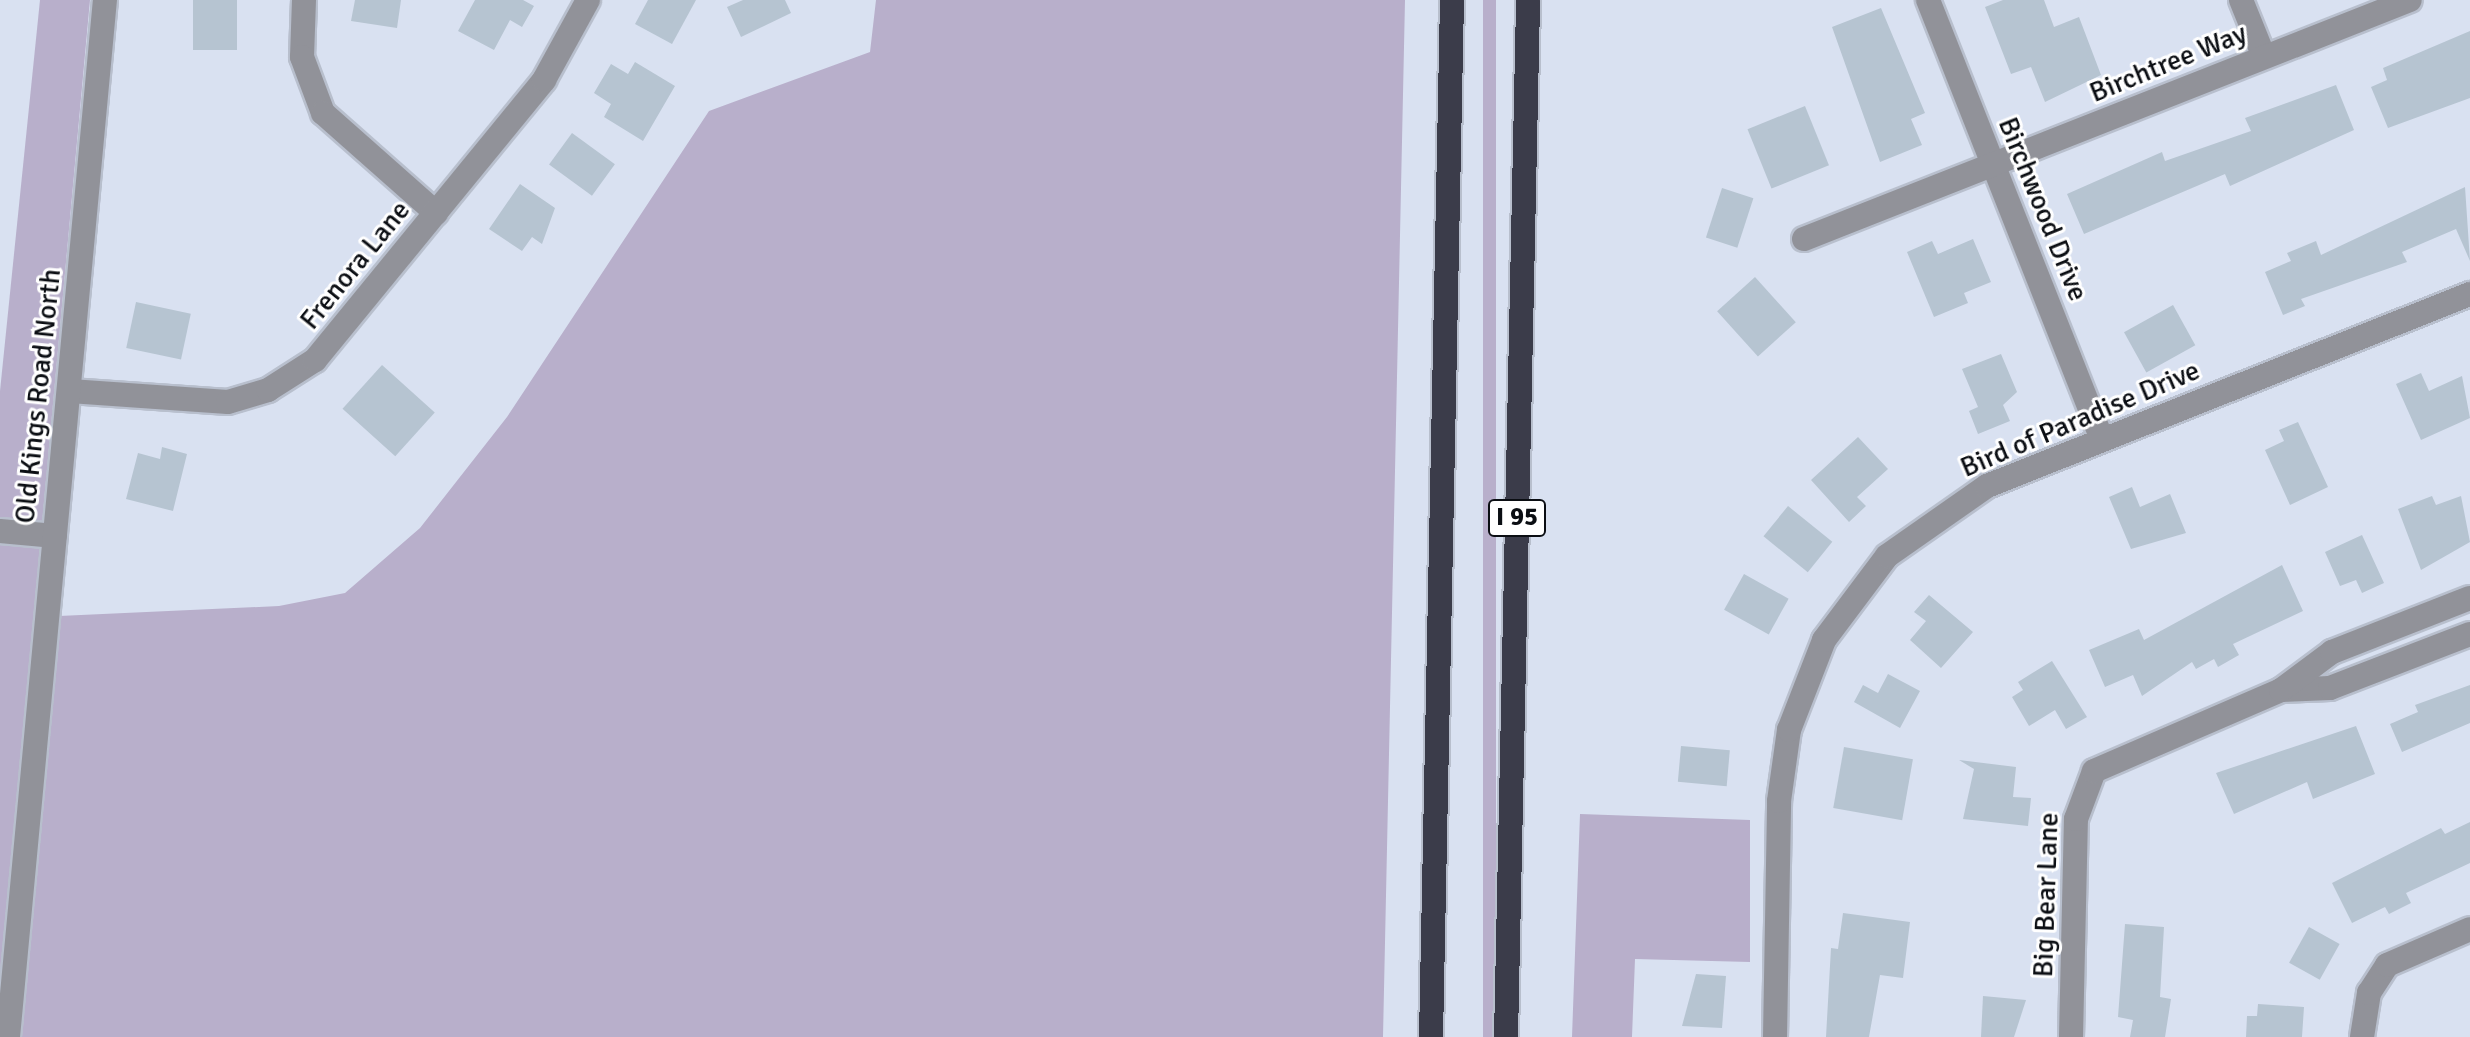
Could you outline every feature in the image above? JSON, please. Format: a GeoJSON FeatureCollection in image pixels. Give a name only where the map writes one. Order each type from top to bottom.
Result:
{"type":"FeatureCollection","features":[{"type":"Feature","properties":{"kind":"highway"},"geometry":{"type":"LineString","coordinates":[[1431,1037],[1452,0]]}},
{"type":"Feature","properties":{"kind":"highway","name":"I 95"},"geometry":{"type":"LineString","coordinates":[[1506,1037],[1528,0]]}},
{"type":"Feature","properties":{"kind":"street","name":"Old Kings Road North"},"geometry":{"type":"LineString","coordinates":[[8,1037],[105,0]]}},
{"type":"Feature","properties":{"kind":"street"},"geometry":{"type":"LineString","coordinates":[[304,0],[302,57],[323,113],[436,213]]}},
{"type":"Feature","properties":{"kind":"street","name":"Frenora Lane"},"geometry":{"type":"LineString","coordinates":[[70,391],[206,403],[268,390],[335,340],[553,68],[588,0]]}},
{"type":"Feature","properties":{"kind":"street","name":"Birchwood Drive"},"geometry":{"type":"LineString","coordinates":[[1928,0],[2102,440]]}},
{"type":"Feature","properties":{"kind":"street"},"geometry":{"type":"LineString","coordinates":[[2241,0],[2264,57]]}},
{"type":"Feature","properties":{"kind":"street","name":"Birchtree Way"},"geometry":{"type":"LineString","coordinates":[[1804,239],[2410,0]]}},
{"type":"Feature","properties":{"kind":"street","name":"Bird of Paradise Drive"},"geometry":{"type":"LineString","coordinates":[[1775,1037],[1781,779],[1795,705],[1824,640],[1870,574],[1925,524],[1987,486],[2470,294]]}},
{"type":"Feature","properties":{"kind":"street"},"geometry":{"type":"LineString","coordinates":[[0,531],[55,536]]}},
{"type":"Feature","properties":{"kind":"street","name":"Big Bear Lane"},"geometry":{"type":"LineString","coordinates":[[2071,1037],[2075,832],[2085,784],[2115,756],[2281,690],[2322,657],[2470,598]]}},
{"type":"Feature","properties":{"kind":"street","name":"Big Bear Lane"},"geometry":{"type":"LineString","coordinates":[[2281,690],[2330,688],[2470,634]]}},
{"type":"Feature","properties":{"kind":"street"},"geometry":{"type":"LineString","coordinates":[[2362,1037],[2369,993],[2387,965],[2470,929]]}},
{"type":"Feature","properties":{"kind":"shaded area"},"geometry":{"type":"Polygon","coordinates":[[[40,0],[90,0],[0,983],[0,391],[40,0]]]}},
{"type":"Feature","properties":{"kind":"shaded area"},"geometry":{"type":"Polygon","coordinates":[[[876,0],[1405,0],[1383,1037],[20,1037],[59,616],[279,606],[345,593],[420,528],[507,417],[709,111],[870,52],[876,0]]]}},
{"type":"Feature","properties":{"kind":"shaded area"},"geometry":{"type":"Polygon","coordinates":[[[1483,0],[1496,0],[1496,1037],[1483,1037],[1483,0]]]}},
{"type":"Feature","properties":{"kind":"shaded area"},"geometry":{"type":"Polygon","coordinates":[[[1580,814],[1750,820],[1750,962],[1635,959],[1632,1037],[1572,1037],[1580,814]]]}},
{"type":"Feature","properties":{"kind":"building"},"geometry":{"type":"Polygon","coordinates":[[[193,0],[237,0],[237,50],[193,50],[193,0]]]}},
{"type":"Feature","properties":{"kind":"building"},"geometry":{"type":"Polygon","coordinates":[[[355,0],[401,0],[397,28],[351,21],[355,0]]]}},
{"type":"Feature","properties":{"kind":"building"},"geometry":{"type":"Polygon","coordinates":[[[475,0],[523,0],[534,6],[522,27],[510,20],[494,50],[458,31],[475,0]]]}},
{"type":"Feature","properties":{"kind":"building"},"geometry":{"type":"Polygon","coordinates":[[[648,0],[696,0],[672,44],[635,24],[648,0]]]}},
{"type":"Feature","properties":{"kind":"building"},"geometry":{"type":"Polygon","coordinates":[[[743,0],[785,0],[791,13],[741,37],[727,7],[743,0]]]}},
{"type":"Feature","properties":{"kind":"building"},"geometry":{"type":"Polygon","coordinates":[[[2003,0],[2044,0],[2054,27],[2079,17],[2101,75],[2045,102],[2031,67],[2011,74],[1985,7],[2003,0]]]}},
{"type":"Feature","properties":{"kind":"building"},"geometry":{"type":"Polygon","coordinates":[[[1881,8],[1925,113],[1911,119],[1922,145],[1880,162],[1832,27],[1881,8]]]}},
{"type":"Feature","properties":{"kind":"building"},"geometry":{"type":"Polygon","coordinates":[[[2470,31],[2470,98],[2388,128],[2371,87],[2387,80],[2383,68],[2470,31]]]}},
{"type":"Feature","properties":{"kind":"building"},"geometry":{"type":"Polygon","coordinates":[[[635,62],[675,86],[643,141],[604,117],[611,104],[594,93],[611,64],[628,74],[635,62]]]}},
{"type":"Feature","properties":{"kind":"building"},"geometry":{"type":"Polygon","coordinates":[[[2336,85],[2354,130],[2230,186],[2225,174],[2084,234],[2067,194],[2162,152],[2165,161],[2251,131],[2245,118],[2336,85]]]}},
{"type":"Feature","properties":{"kind":"building"},"geometry":{"type":"Polygon","coordinates":[[[1805,106],[1829,165],[1771,189],[1748,129],[1805,106]]]}},
{"type":"Feature","properties":{"kind":"building"},"geometry":{"type":"Polygon","coordinates":[[[572,133],[615,164],[592,196],[549,165],[572,133]]]}},
{"type":"Feature","properties":{"kind":"building"},"geometry":{"type":"Polygon","coordinates":[[[520,184],[555,208],[542,244],[532,237],[522,251],[489,229],[520,184]]]}},
{"type":"Feature","properties":{"kind":"building"},"geometry":{"type":"Polygon","coordinates":[[[2465,187],[2470,261],[2456,229],[2402,252],[2407,262],[2301,299],[2305,306],[2283,315],[2265,272],[2291,261],[2287,253],[2316,241],[2321,255],[2465,187]]]}},
{"type":"Feature","properties":{"kind":"building"},"geometry":{"type":"Polygon","coordinates":[[[1722,188],[1753,198],[1737,248],[1706,237],[1722,188]]]}},
{"type":"Feature","properties":{"kind":"building"},"geometry":{"type":"Polygon","coordinates":[[[1973,239],[1991,282],[1964,293],[1968,303],[1934,317],[1907,252],[1932,241],[1938,254],[1973,239]]]}},
{"type":"Feature","properties":{"kind":"building"},"geometry":{"type":"Polygon","coordinates":[[[1755,277],[1796,322],[1758,356],[1717,311],[1755,277]]]}},
{"type":"Feature","properties":{"kind":"building"},"geometry":{"type":"Polygon","coordinates":[[[136,302],[191,314],[181,360],[126,348],[136,302]]]}},
{"type":"Feature","properties":{"kind":"building"},"geometry":{"type":"Polygon","coordinates":[[[2173,305],[2195,345],[2146,372],[2124,332],[2173,305]]]}},
{"type":"Feature","properties":{"kind":"building"},"geometry":{"type":"Polygon","coordinates":[[[2001,354],[2017,392],[2003,405],[2010,421],[1978,434],[1969,411],[1978,407],[1962,369],[2001,354]]]}},
{"type":"Feature","properties":{"kind":"building"},"geometry":{"type":"Polygon","coordinates":[[[382,365],[435,413],[395,456],[343,409],[382,365]]]}},
{"type":"Feature","properties":{"kind":"building"},"geometry":{"type":"Polygon","coordinates":[[[2421,373],[2429,391],[2462,376],[2470,418],[2421,440],[2396,384],[2421,373]]]}},
{"type":"Feature","properties":{"kind":"building"},"geometry":{"type":"Polygon","coordinates":[[[2298,422],[2328,487],[2290,505],[2265,450],[2284,441],[2279,430],[2298,422]]]}},
{"type":"Feature","properties":{"kind":"building"},"geometry":{"type":"Polygon","coordinates":[[[1858,437],[1888,469],[1857,497],[1866,506],[1849,522],[1811,480],[1858,437]]]}},
{"type":"Feature","properties":{"kind":"building"},"geometry":{"type":"Polygon","coordinates":[[[162,447],[187,454],[173,511],[126,499],[138,453],[160,459],[162,447]]]}},
{"type":"Feature","properties":{"kind":"building"},"geometry":{"type":"Polygon","coordinates":[[[2132,487],[2140,507],[2170,494],[2186,533],[2131,549],[2109,497],[2132,487]]]}},
{"type":"Feature","properties":{"kind":"building"},"geometry":{"type":"Polygon","coordinates":[[[2432,496],[2436,505],[2461,496],[2470,542],[2421,570],[2398,509],[2432,496]]]}},
{"type":"Feature","properties":{"kind":"building"},"geometry":{"type":"Polygon","coordinates":[[[1788,506],[1832,542],[1808,572],[1763,536],[1788,506]]]}},
{"type":"Feature","properties":{"kind":"building"},"geometry":{"type":"Polygon","coordinates":[[[2362,535],[2384,583],[2362,593],[2356,580],[2340,586],[2325,552],[2362,535]]]}},
{"type":"Feature","properties":{"kind":"building"},"geometry":{"type":"Polygon","coordinates":[[[2282,565],[2303,611],[2233,644],[2239,655],[2218,667],[2214,659],[2196,669],[2192,662],[2142,696],[2133,675],[2105,687],[2089,650],[2139,629],[2144,640],[2282,565]]]}},
{"type":"Feature","properties":{"kind":"building"},"geometry":{"type":"Polygon","coordinates":[[[1744,574],[1789,599],[1769,635],[1724,610],[1744,574]]]}},
{"type":"Feature","properties":{"kind":"building"},"geometry":{"type":"Polygon","coordinates":[[[1929,595],[1973,632],[1941,668],[1910,640],[1926,621],[1914,612],[1929,595]]]}},
{"type":"Feature","properties":{"kind":"building"},"geometry":{"type":"Polygon","coordinates":[[[2052,661],[2087,717],[2066,729],[2055,710],[2029,726],[2012,697],[2023,690],[2018,682],[2052,661]]]}},
{"type":"Feature","properties":{"kind":"building"},"geometry":{"type":"Polygon","coordinates":[[[1888,674],[1920,691],[1900,728],[1854,702],[1863,685],[1878,693],[1888,674]]]}},
{"type":"Feature","properties":{"kind":"building"},"geometry":{"type":"Polygon","coordinates":[[[2470,685],[2470,723],[2402,752],[2390,724],[2418,712],[2415,705],[2470,685]]]}},
{"type":"Feature","properties":{"kind":"building"},"geometry":{"type":"Polygon","coordinates":[[[2356,726],[2375,774],[2313,799],[2307,782],[2234,814],[2216,773],[2356,726]]]}},
{"type":"Feature","properties":{"kind":"building"},"geometry":{"type":"Polygon","coordinates":[[[1681,746],[1730,750],[1727,786],[1678,782],[1681,746]]]}},
{"type":"Feature","properties":{"kind":"building"},"geometry":{"type":"Polygon","coordinates":[[[1844,747],[1913,759],[1902,820],[1833,808],[1844,747]]]}},
{"type":"Feature","properties":{"kind":"building"},"geometry":{"type":"Polygon","coordinates":[[[1959,760],[2016,767],[2013,797],[2031,798],[2028,826],[1963,819],[1974,769],[1959,760]]]}},
{"type":"Feature","properties":{"kind":"building"},"geometry":{"type":"Polygon","coordinates":[[[2470,822],[2470,863],[2406,893],[2411,903],[2389,914],[2385,907],[2352,923],[2332,883],[2441,828],[2445,834],[2470,822]]]}},
{"type":"Feature","properties":{"kind":"building"},"geometry":{"type":"Polygon","coordinates":[[[1843,913],[1910,922],[1903,978],[1880,975],[1869,1037],[1826,1037],[1831,948],[1838,949],[1843,913]]]}},
{"type":"Feature","properties":{"kind":"building"},"geometry":{"type":"Polygon","coordinates":[[[2125,924],[2164,927],[2160,997],[2171,999],[2165,1037],[2130,1037],[2133,1020],[2118,1017],[2125,924]]]}},
{"type":"Feature","properties":{"kind":"building"},"geometry":{"type":"Polygon","coordinates":[[[2309,927],[2340,944],[2320,980],[2289,963],[2309,927]]]}},
{"type":"Feature","properties":{"kind":"building"},"geometry":{"type":"Polygon","coordinates":[[[1696,974],[1726,976],[1722,1028],[1682,1026],[1696,974]]]}},
{"type":"Feature","properties":{"kind":"building"},"geometry":{"type":"Polygon","coordinates":[[[1983,996],[2026,1000],[2014,1037],[1981,1037],[1983,996]]]}},
{"type":"Feature","properties":{"kind":"building"},"geometry":{"type":"Polygon","coordinates":[[[2258,1004],[2304,1007],[2302,1037],[2246,1037],[2247,1016],[2257,1016],[2258,1004]]]}}]}
